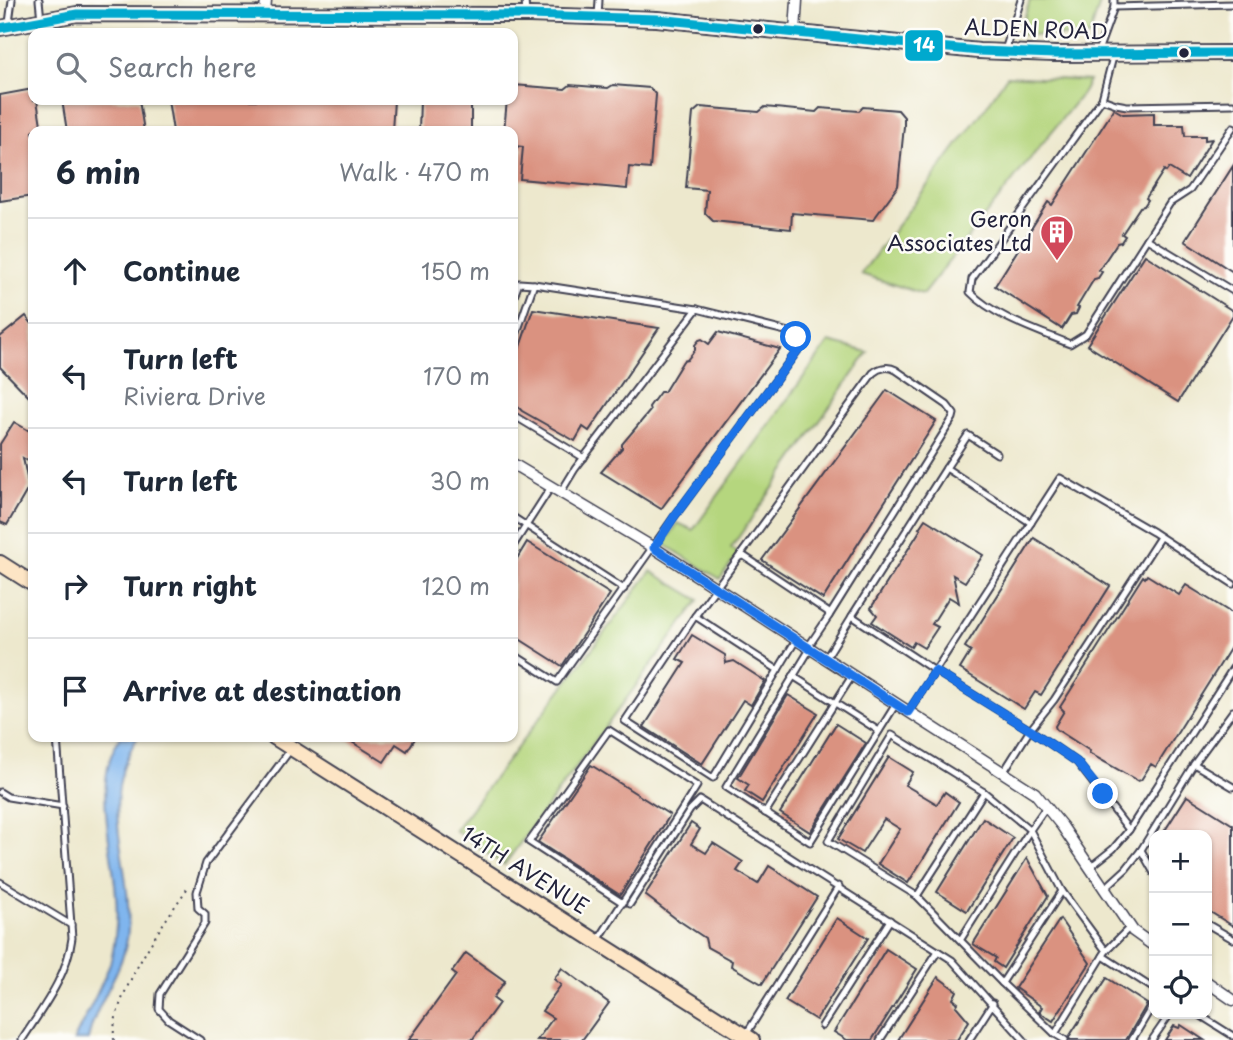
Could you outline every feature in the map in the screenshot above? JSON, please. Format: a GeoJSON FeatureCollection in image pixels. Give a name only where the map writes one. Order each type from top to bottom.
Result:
{"type":"FeatureCollection","features":[{"type":"Feature","properties":{"kind":"main road","name":"ALDEN ROAD"},"geometry":{"type":"LineString","coordinates":[[5,27],[77,14],[265,6],[526,7],[598,17],[657,19],[1005,52],[1233,52]]}},
{"type":"Feature","properties":{"kind":"main road"},"geometry":{"type":"LineString","coordinates":[[0,563],[28,579]]}},
{"type":"Feature","properties":{"kind":"main road","name":"14TH AVENUE"},"geometry":{"type":"LineString","coordinates":[[282,742],[749,1038]]}},
{"type":"Feature","properties":{"kind":"street"},"geometry":{"type":"LineString","coordinates":[[795,32],[797,0]]}},
{"type":"Feature","properties":{"kind":"street"},"geometry":{"type":"LineString","coordinates":[[518,467],[654,548],[1035,793],[1062,826],[1130,927],[1149,942]]}},
{"type":"Feature","properties":{"kind":"street"},"geometry":{"type":"LineString","coordinates":[[1212,985],[1233,1000]]}},
{"type":"Feature","properties":{"kind":"lane"},"geometry":{"type":"LineString","coordinates":[[5,27],[12,0]]}},
{"type":"Feature","properties":{"kind":"lane"},"geometry":{"type":"LineString","coordinates":[[39,0],[41,20]]}},
{"type":"Feature","properties":{"kind":"lane"},"geometry":{"type":"LineString","coordinates":[[598,17],[599,0]]}},
{"type":"Feature","properties":{"kind":"lane"},"geometry":{"type":"LineString","coordinates":[[1005,52],[1021,0]]}},
{"type":"Feature","properties":{"kind":"lane"},"geometry":{"type":"LineString","coordinates":[[1097,54],[1114,4],[1233,4]]}},
{"type":"Feature","properties":{"kind":"lane"},"geometry":{"type":"LineString","coordinates":[[1113,54],[1102,99],[972,279],[970,292],[978,300],[1022,324],[1070,344],[1086,334],[1170,203],[1190,190],[1233,127]]}},
{"type":"Feature","properties":{"kind":"lane"},"geometry":{"type":"LineString","coordinates":[[1102,99],[1127,106],[1233,104]]}},
{"type":"Feature","properties":{"kind":"lane"},"geometry":{"type":"LineString","coordinates":[[1147,239],[1233,291]]}},
{"type":"Feature","properties":{"kind":"lane"},"geometry":{"type":"LineString","coordinates":[[518,282],[697,309],[789,331],[800,343],[798,350],[674,517],[557,682],[518,657]]}},
{"type":"Feature","properties":{"kind":"lane"},"geometry":{"type":"LineString","coordinates":[[518,330],[534,284]]}},
{"type":"Feature","properties":{"kind":"lane"},"geometry":{"type":"LineString","coordinates":[[561,492],[697,309]]}},
{"type":"Feature","properties":{"kind":"lane"},"geometry":{"type":"LineString","coordinates":[[796,640],[713,778],[625,721],[695,616],[873,373],[890,367],[947,405],[954,418],[809,648],[726,787],[810,842],[896,704]]}},
{"type":"Feature","properties":{"kind":"lane"},"geometry":{"type":"LineString","coordinates":[[518,418],[584,458]]}},
{"type":"Feature","properties":{"kind":"lane"},"geometry":{"type":"LineString","coordinates":[[825,659],[968,435],[997,454]]}},
{"type":"Feature","properties":{"kind":"lane"},"geometry":{"type":"LineString","coordinates":[[946,468],[1031,523]]}},
{"type":"Feature","properties":{"kind":"lane"},"geometry":{"type":"LineString","coordinates":[[908,712],[1060,478],[1233,584]]}},
{"type":"Feature","properties":{"kind":"lane"},"geometry":{"type":"LineString","coordinates":[[518,538],[551,486]]}},
{"type":"Feature","properties":{"kind":"lane"},"geometry":{"type":"LineString","coordinates":[[518,520],[624,589]]}},
{"type":"Feature","properties":{"kind":"lane"},"geometry":{"type":"LineString","coordinates":[[1003,773],[1160,537]]}},
{"type":"Feature","properties":{"kind":"lane"},"geometry":{"type":"LineString","coordinates":[[739,557],[744,556],[824,607],[829,616]]}},
{"type":"Feature","properties":{"kind":"lane"},"geometry":{"type":"LineString","coordinates":[[695,616],[778,670]]}},
{"type":"Feature","properties":{"kind":"lane"},"geometry":{"type":"LineString","coordinates":[[852,616],[1077,762],[1129,830]]}},
{"type":"Feature","properties":{"kind":"lane"},"geometry":{"type":"LineString","coordinates":[[1089,868],[1113,849],[1129,830],[1233,668]]}},
{"type":"Feature","properties":{"kind":"lane"},"geometry":{"type":"LineString","coordinates":[[793,676],[879,731]]}},
{"type":"Feature","properties":{"kind":"lane"},"geometry":{"type":"LineString","coordinates":[[765,813],[852,676]]}},
{"type":"Feature","properties":{"kind":"lane"},"geometry":{"type":"LineString","coordinates":[[1103,890],[1126,869],[1141,850],[1194,764],[1233,710]]}},
{"type":"Feature","properties":{"kind":"lane"},"geometry":{"type":"LineString","coordinates":[[609,730],[697,786],[626,903],[529,842],[609,730]]}},
{"type":"Feature","properties":{"kind":"lane"},"geometry":{"type":"LineString","coordinates":[[1065,1040],[1055,1034],[1002,983],[916,896],[828,841],[892,735],[984,792],[1030,830],[1062,891],[1105,954],[1149,985]]}},
{"type":"Feature","properties":{"kind":"lane"},"geometry":{"type":"LineString","coordinates":[[22,1040],[61,979],[70,956],[71,925],[58,742]]}},
{"type":"Feature","properties":{"kind":"lane"},"geometry":{"type":"LineString","coordinates":[[201,1040],[169,1020],[159,1009],[160,994],[205,923],[205,915],[198,908],[197,892],[206,863],[292,748]]}},
{"type":"Feature","properties":{"kind":"lane"},"geometry":{"type":"LineString","coordinates":[[1194,764],[1233,787]]}},
{"type":"Feature","properties":{"kind":"lane"},"geometry":{"type":"LineString","coordinates":[[0,792],[8,797],[62,806]]}},
{"type":"Feature","properties":{"kind":"lane"},"geometry":{"type":"LineString","coordinates":[[916,896],[984,792]]}},
{"type":"Feature","properties":{"kind":"lane"},"geometry":{"type":"LineString","coordinates":[[597,942],[690,810],[700,800],[952,960],[1024,1040]]}},
{"type":"Feature","properties":{"kind":"lane"},"geometry":{"type":"LineString","coordinates":[[961,939],[1046,807]]}},
{"type":"Feature","properties":{"kind":"lane"},"geometry":{"type":"LineString","coordinates":[[1141,850],[1149,864]]}},
{"type":"Feature","properties":{"kind":"lane"},"geometry":{"type":"LineString","coordinates":[[0,882],[71,925]]}},
{"type":"Feature","properties":{"kind":"lane"},"geometry":{"type":"LineString","coordinates":[[749,1038],[839,886]]}},
{"type":"Feature","properties":{"kind":"lane"},"geometry":{"type":"LineString","coordinates":[[1002,983],[1062,891]]}},
{"type":"Feature","properties":{"kind":"lane"},"geometry":{"type":"LineString","coordinates":[[822,1026],[890,920]]}},
{"type":"Feature","properties":{"kind":"lane"},"geometry":{"type":"LineString","coordinates":[[1212,926],[1233,939]]}},
{"type":"Feature","properties":{"kind":"lane"},"geometry":{"type":"LineString","coordinates":[[1055,1034],[1105,954],[1130,927]]}},
{"type":"Feature","properties":{"kind":"lane"},"geometry":{"type":"LineString","coordinates":[[880,1040],[938,951]]}},
{"type":"Feature","properties":{"kind":"lane"},"geometry":{"type":"LineString","coordinates":[[969,1040],[993,1003]]}},
{"type":"Feature","properties":{"kind":"lane"},"geometry":{"type":"LineString","coordinates":[[1132,1040],[1149,1011]]}},
{"type":"Feature","properties":{"kind":"lane"},"geometry":{"type":"LineString","coordinates":[[1152,1040],[1167,1019]]}},
{"type":"Feature","properties":{"kind":"lane"},"geometry":{"type":"LineString","coordinates":[[1206,1019],[1233,1036]]}},
{"type":"Feature","properties":{"kind":"path"},"geometry":{"type":"LineString","coordinates":[[114,1040],[112,1028],[122,999],[159,928],[191,884]]}},
{"type":"Feature","properties":{"kind":"green space"},"geometry":{"type":"Polygon","coordinates":[[[1030,0],[1101,0],[1089,37],[1019,34],[1030,0]]]}},
{"type":"Feature","properties":{"kind":"green space"},"geometry":{"type":"Polygon","coordinates":[[[1007,76],[1089,81],[1084,91],[923,294],[861,274],[986,107],[1007,76]]]}},
{"type":"Feature","properties":{"kind":"green space"},"geometry":{"type":"Polygon","coordinates":[[[829,342],[868,352],[731,548],[739,553],[720,579],[664,544],[678,523],[693,530],[829,342]]]}},
{"type":"Feature","properties":{"kind":"green space"},"geometry":{"type":"Polygon","coordinates":[[[651,571],[699,600],[504,865],[455,830],[651,571]]]}},
{"type":"Feature","properties":{"kind":"water"},"geometry":{"type":"Polygon","coordinates":[[[118,742],[135,742],[125,761],[117,809],[126,880],[128,930],[122,959],[97,1012],[88,1040],[74,1040],[102,982],[114,945],[116,904],[105,805],[110,758],[118,742]]]}},
{"type":"Feature","properties":{"kind":"building"},"geometry":{"type":"Polygon","coordinates":[[[518,85],[565,89],[570,85],[608,88],[613,85],[650,88],[656,95],[650,169],[629,167],[627,189],[520,179],[523,147],[518,146],[518,126],[504,126],[507,105],[518,105],[518,85]]]}},
{"type":"Feature","properties":{"kind":"building"},"geometry":{"type":"Polygon","coordinates":[[[28,90],[28,105],[38,105],[41,126],[28,126],[28,197],[0,201],[0,95],[28,90]]]}},
{"type":"Feature","properties":{"kind":"building"},"geometry":{"type":"Polygon","coordinates":[[[63,105],[140,105],[143,126],[66,126],[63,105]]]}},
{"type":"Feature","properties":{"kind":"building"},"geometry":{"type":"Polygon","coordinates":[[[169,105],[394,105],[392,126],[172,126],[169,105]]]}},
{"type":"Feature","properties":{"kind":"building"},"geometry":{"type":"Polygon","coordinates":[[[420,105],[471,105],[471,126],[419,126],[420,105]]]}},
{"type":"Feature","properties":{"kind":"building"},"geometry":{"type":"Polygon","coordinates":[[[700,107],[759,112],[765,107],[816,112],[820,108],[859,111],[863,107],[898,110],[904,117],[904,126],[898,186],[873,220],[792,213],[791,229],[713,221],[705,213],[707,190],[686,188],[693,113],[700,107]]]}},
{"type":"Feature","properties":{"kind":"building"},"geometry":{"type":"Polygon","coordinates":[[[1114,109],[1123,114],[1154,113],[1154,125],[1184,125],[1185,136],[1205,136],[1205,140],[1212,139],[1187,179],[1169,168],[1166,172],[1164,170],[1146,198],[1148,200],[1140,207],[1122,234],[1125,236],[1117,243],[1099,270],[1102,272],[1094,279],[1077,307],[1079,308],[1076,314],[1071,315],[1062,329],[995,286],[1048,202],[1052,205],[1114,109]]]}},
{"type":"Feature","properties":{"kind":"building"},"geometry":{"type":"Polygon","coordinates":[[[1233,166],[1233,272],[1185,241],[1233,166]]]}},
{"type":"Feature","properties":{"kind":"building"},"geometry":{"type":"Polygon","coordinates":[[[1145,255],[1233,311],[1178,402],[1087,345],[1145,255]]]}},
{"type":"Feature","properties":{"kind":"building"},"geometry":{"type":"Polygon","coordinates":[[[533,309],[659,328],[589,431],[583,427],[575,441],[518,407],[518,352],[533,309]]]}},
{"type":"Feature","properties":{"kind":"building"},"geometry":{"type":"Polygon","coordinates":[[[26,316],[28,319],[28,396],[0,367],[0,337],[26,316]]]}},
{"type":"Feature","properties":{"kind":"building"},"geometry":{"type":"Polygon","coordinates":[[[718,332],[780,349],[661,509],[601,472],[650,411],[649,407],[660,392],[664,392],[683,361],[695,350],[699,340],[709,344],[718,332]]]}},
{"type":"Feature","properties":{"kind":"building"},"geometry":{"type":"Polygon","coordinates":[[[887,390],[936,421],[823,599],[762,560],[887,390]]]}},
{"type":"Feature","properties":{"kind":"building"},"geometry":{"type":"Polygon","coordinates":[[[14,422],[28,430],[28,461],[23,458],[28,489],[7,525],[0,522],[0,444],[14,422]]]}},
{"type":"Feature","properties":{"kind":"building"},"geometry":{"type":"Polygon","coordinates":[[[925,519],[983,555],[965,582],[953,575],[959,603],[949,597],[932,624],[938,627],[924,648],[914,642],[911,647],[872,622],[877,615],[871,608],[925,519]]]}},
{"type":"Feature","properties":{"kind":"building"},"geometry":{"type":"Polygon","coordinates":[[[1034,538],[1110,586],[1041,695],[1035,692],[1024,709],[960,669],[971,651],[965,647],[1034,538]]]}},
{"type":"Feature","properties":{"kind":"building"},"geometry":{"type":"Polygon","coordinates":[[[527,542],[610,594],[562,666],[518,638],[518,557],[527,542]]]}},
{"type":"Feature","properties":{"kind":"building"},"geometry":{"type":"Polygon","coordinates":[[[1147,575],[1179,595],[1186,585],[1233,614],[1233,644],[1156,767],[1151,764],[1138,781],[1089,753],[1090,751],[1055,726],[1064,711],[1060,707],[1143,576],[1145,578],[1147,575]]]}},
{"type":"Feature","properties":{"kind":"building"},"geometry":{"type":"Polygon","coordinates":[[[692,635],[725,655],[726,663],[734,661],[765,681],[751,705],[743,700],[702,764],[644,727],[685,663],[677,659],[692,635]]]}},
{"type":"Feature","properties":{"kind":"building"},"geometry":{"type":"Polygon","coordinates":[[[788,695],[818,713],[762,802],[745,791],[749,785],[738,778],[788,695]]]}},
{"type":"Feature","properties":{"kind":"building"},"geometry":{"type":"Polygon","coordinates":[[[836,724],[866,743],[810,832],[780,813],[836,724]]]}},
{"type":"Feature","properties":{"kind":"building"},"geometry":{"type":"Polygon","coordinates":[[[352,742],[413,742],[407,751],[396,744],[384,762],[352,742]]]}},
{"type":"Feature","properties":{"kind":"building"},"geometry":{"type":"Polygon","coordinates":[[[889,757],[913,772],[905,785],[937,804],[945,792],[959,802],[908,883],[878,864],[900,829],[884,819],[862,853],[838,839],[889,757]]]}},
{"type":"Feature","properties":{"kind":"building"},"geometry":{"type":"Polygon","coordinates":[[[591,765],[670,815],[620,895],[538,842],[591,765]]]}},
{"type":"Feature","properties":{"kind":"building"},"geometry":{"type":"Polygon","coordinates":[[[1187,796],[1233,825],[1233,926],[1212,913],[1212,830],[1165,830],[1187,796]]]}},
{"type":"Feature","properties":{"kind":"building"},"geometry":{"type":"Polygon","coordinates":[[[983,818],[1013,838],[967,911],[937,892],[983,818]]]}},
{"type":"Feature","properties":{"kind":"building"},"geometry":{"type":"Polygon","coordinates":[[[691,823],[700,829],[691,844],[706,853],[713,843],[743,862],[737,871],[758,884],[769,866],[817,897],[762,984],[731,966],[732,961],[707,947],[705,938],[645,895],[691,823]]]}},
{"type":"Feature","properties":{"kind":"building"},"geometry":{"type":"Polygon","coordinates":[[[1027,858],[1048,896],[1003,968],[994,962],[996,958],[973,944],[1027,858]]]}},
{"type":"Feature","properties":{"kind":"building"},"geometry":{"type":"Polygon","coordinates":[[[837,918],[868,938],[816,1020],[785,1001],[837,918]]]}},
{"type":"Feature","properties":{"kind":"building"},"geometry":{"type":"Polygon","coordinates":[[[1060,919],[1090,963],[1053,1021],[1039,1012],[1042,1007],[1015,988],[1060,919]]]}},
{"type":"Feature","properties":{"kind":"building"},"geometry":{"type":"Polygon","coordinates":[[[886,949],[917,969],[872,1040],[847,1040],[834,1032],[886,949]]]}},
{"type":"Feature","properties":{"kind":"building"},"geometry":{"type":"Polygon","coordinates":[[[466,953],[505,981],[493,998],[499,1003],[472,1040],[409,1040],[456,975],[452,972],[466,953]]]}},
{"type":"Feature","properties":{"kind":"building"},"geometry":{"type":"Polygon","coordinates":[[[562,968],[609,1003],[582,1040],[537,1040],[553,1018],[542,1011],[561,985],[554,979],[562,968]]]}},
{"type":"Feature","properties":{"kind":"building"},"geometry":{"type":"Polygon","coordinates":[[[938,977],[957,991],[953,999],[969,1021],[957,1040],[898,1040],[938,977]]]}},
{"type":"Feature","properties":{"kind":"building"},"geometry":{"type":"Polygon","coordinates":[[[1107,978],[1147,1004],[1126,1040],[1070,1040],[1069,1037],[1107,978]]]}},
{"type":"Feature","properties":{"kind":"building"},"geometry":{"type":"Polygon","coordinates":[[[1181,1025],[1204,1040],[1165,1040],[1174,1026],[1179,1028],[1181,1025]]]}},
{"type":"Feature","properties":{"kind":"transit line","name":"14"},"geometry":{"type":"LineString","coordinates":[[0,28],[77,14],[529,15],[657,19],[979,51],[1055,54],[1233,53]]}},
{"type":"Feature","properties":{"kind":"place","name":"Geron Associates Ltd"},"geometry":{"type":"Point","coordinates":[1057,262]}},
{"type":"Feature","properties":{"kind":"route"},"geometry":{"type":"LineString","coordinates":[[796,337],[800,343],[798,350],[654,548],[908,712],[935,671],[1077,762],[1103,794]]}}]}
